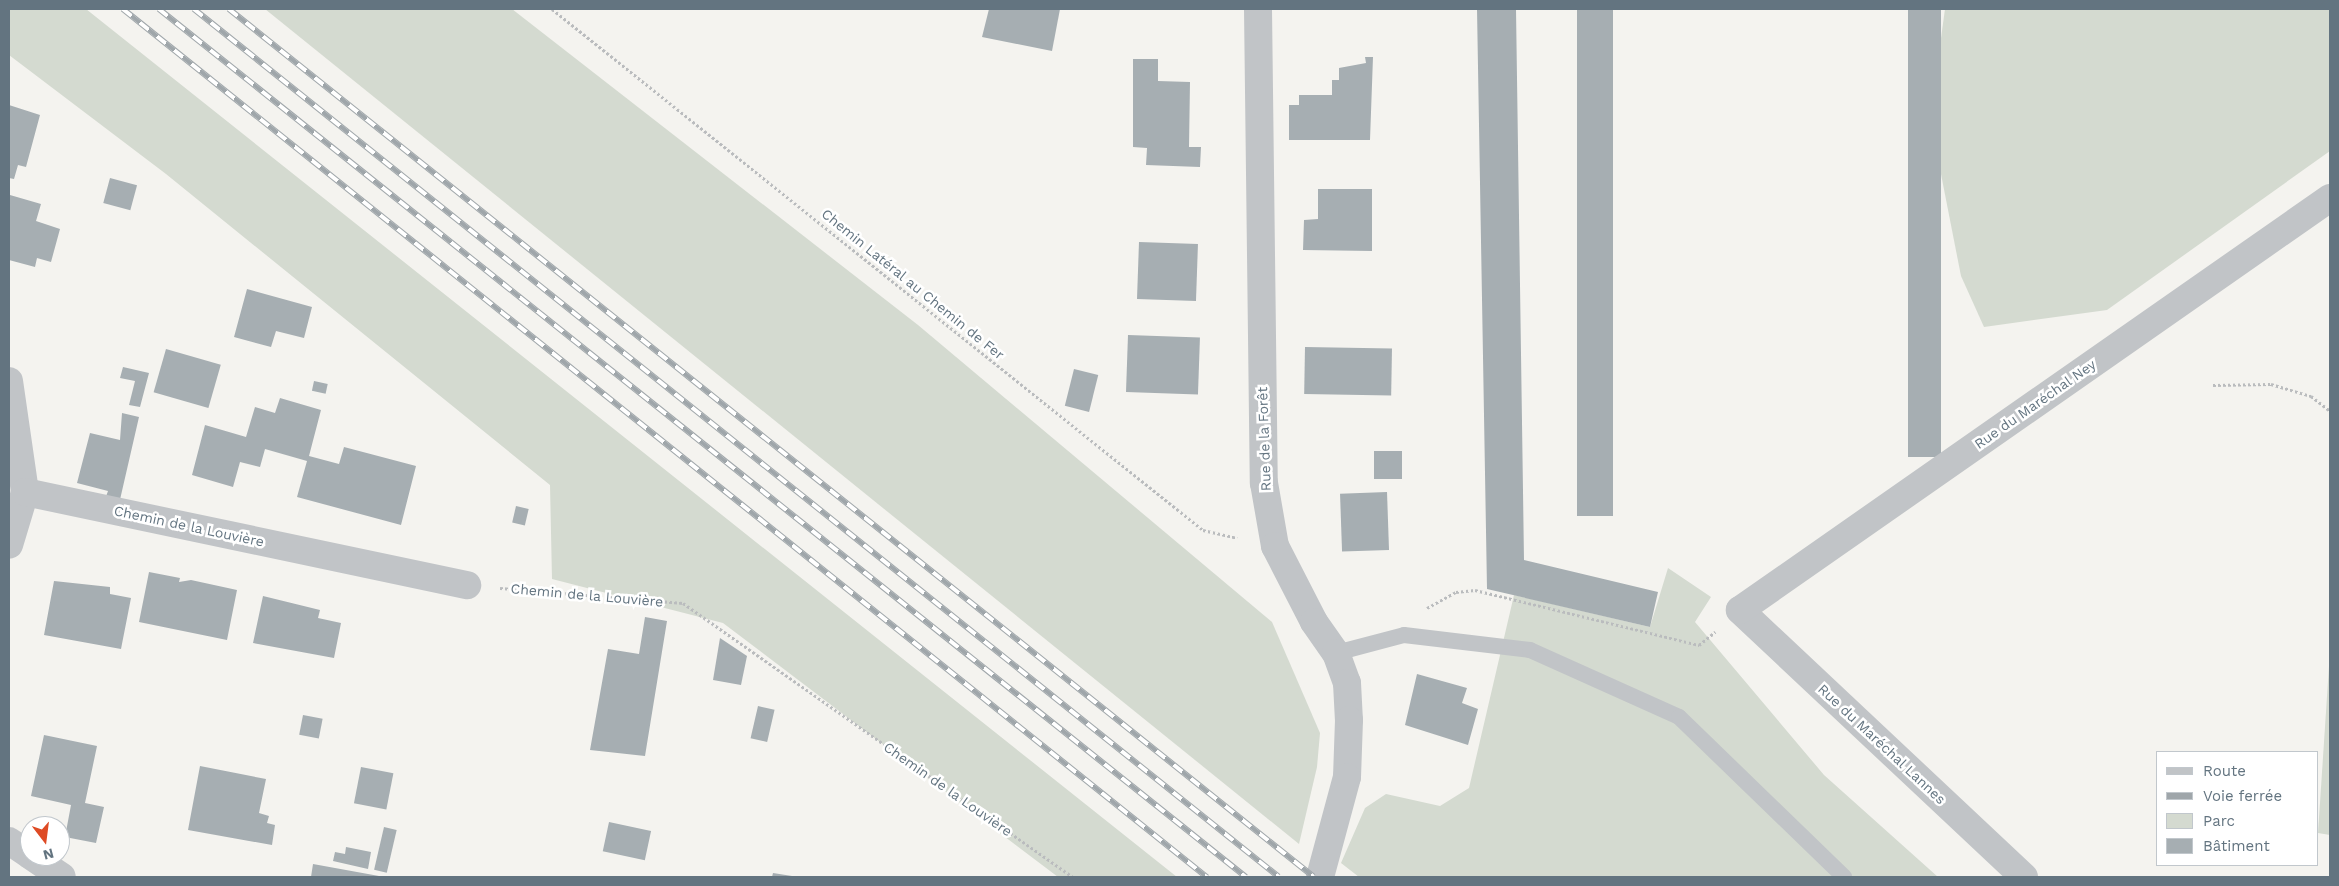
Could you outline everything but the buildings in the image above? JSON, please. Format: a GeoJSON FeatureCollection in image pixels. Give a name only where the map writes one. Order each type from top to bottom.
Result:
{"type":"FeatureCollection","features":[{"type":"Feature","properties":{"kind":"street","name":"Rue de la Forêt"},"geometry":{"type":"LineString","coordinates":[[1258,9],[1264,483],[1276,546],[1314,622],[1336,653],[1347,684],[1347,777],[1320,877]]}},
{"type":"Feature","properties":{"kind":"street","name":"Rue du Maréchal Ney"},"geometry":{"type":"LineString","coordinates":[[1740,610],[2330,198]]}},
{"type":"Feature","properties":{"kind":"street"},"geometry":{"type":"LineString","coordinates":[[9,382],[25,492],[9,545]]}},
{"type":"Feature","properties":{"kind":"street","name":"Chemin de la Louvière"},"geometry":{"type":"LineString","coordinates":[[25,492],[468,585]]}},
{"type":"Feature","properties":{"kind":"street","name":"Rue du Maréchal Lannes"},"geometry":{"type":"LineString","coordinates":[[1740,610],[2024,877]]}},
{"type":"Feature","properties":{"kind":"street"},"geometry":{"type":"LineString","coordinates":[[9,841],[20,849]]}},
{"type":"Feature","properties":{"kind":"street"},"geometry":{"type":"LineString","coordinates":[[45,866],[62,877]]}},
{"type":"Feature","properties":{"kind":"lane"},"geometry":{"type":"LineString","coordinates":[[1336,653],[1404,635],[1530,650],[1679,717],[1844,877]]}},
{"type":"Feature","properties":{"kind":"path","name":"Chemin Latéral au Chemin de Fer"},"geometry":{"type":"LineString","coordinates":[[552,9],[1203,530],[1276,546]]}},
{"type":"Feature","properties":{"kind":"path"},"geometry":{"type":"LineString","coordinates":[[2213,386],[2271,384],[2311,396],[2330,411]]}},
{"type":"Feature","properties":{"kind":"path","name":"Chemin de la Louvière"},"geometry":{"type":"LineString","coordinates":[[468,585],[683,602],[1073,877]]}},
{"type":"Feature","properties":{"kind":"path"},"geometry":{"type":"LineString","coordinates":[[1404,635],[1431,603],[1456,592],[1475,590],[1699,645],[1740,610]]}},
{"type":"Feature","properties":{"kind":"green space"},"geometry":{"type":"Polygon","coordinates":[[[9,9],[86,9],[1177,877],[1058,877],[723,623],[552,579],[550,485],[166,174],[9,55],[9,9]]]}},
{"type":"Feature","properties":{"kind":"green space"},"geometry":{"type":"Polygon","coordinates":[[[265,9],[512,9],[918,325],[1272,622],[1320,733],[1317,767],[1299,844],[265,9]]]}},
{"type":"Feature","properties":{"kind":"green space"},"geometry":{"type":"Polygon","coordinates":[[[1945,9],[2330,9],[2330,151],[2107,310],[1984,327],[1961,276],[1930,118],[1945,9]]]}},
{"type":"Feature","properties":{"kind":"green space"},"geometry":{"type":"Polygon","coordinates":[[[1668,568],[1711,597],[1695,622],[1824,775],[1938,877],[1359,877],[1341,863],[1365,808],[1386,794],[1440,806],[1469,788],[1514,595],[1650,627],[1668,568]]]}},
{"type":"Feature","properties":{"kind":"green space"},"geometry":{"type":"Polygon","coordinates":[[[2330,651],[2330,835],[2319,833],[2330,651]]]}},
{"type":"Feature","properties":{"kind":"railway"},"geometry":{"type":"LineString","coordinates":[[123,9],[1207,877]]}},
{"type":"Feature","properties":{"kind":"railway"},"geometry":{"type":"LineString","coordinates":[[159,9],[1246,877]]}},
{"type":"Feature","properties":{"kind":"railway"},"geometry":{"type":"LineString","coordinates":[[194,9],[1279,877]]}},
{"type":"Feature","properties":{"kind":"railway"},"geometry":{"type":"LineString","coordinates":[[229,9],[1314,877]]}}]}
